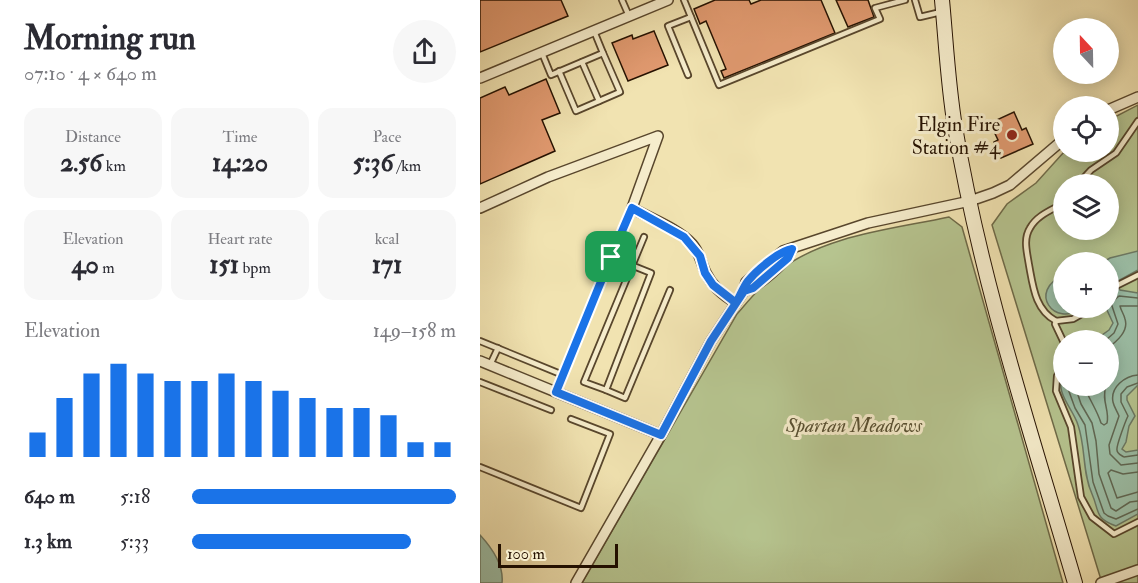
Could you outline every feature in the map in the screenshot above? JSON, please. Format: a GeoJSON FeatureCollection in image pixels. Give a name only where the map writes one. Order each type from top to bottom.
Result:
{"type":"FeatureCollection","features":[{"type":"Feature","properties":{"kind":"main road"},"geometry":{"type":"LineString","coordinates":[[943,6],[955,124],[969,201],[990,291],[1075,583]]}},
{"type":"Feature","properties":{"kind":"street"},"geometry":{"type":"LineString","coordinates":[[480,78],[668,0]]}},
{"type":"Feature","properties":{"kind":"street"},"geometry":{"type":"LineString","coordinates":[[1119,105],[1138,97]]}},
{"type":"Feature","properties":{"kind":"street"},"geometry":{"type":"LineString","coordinates":[[480,208],[548,177],[658,136],[632,208],[684,237],[700,256],[705,273],[713,285],[736,303]]}},
{"type":"Feature","properties":{"kind":"street"},"geometry":{"type":"LineString","coordinates":[[576,583],[661,435],[711,341],[744,291],[746,282],[783,250],[868,223],[969,201],[1010,185],[1053,148]]}},
{"type":"Feature","properties":{"kind":"street"},"geometry":{"type":"LineString","coordinates":[[480,361],[661,435]]}},
{"type":"Feature","properties":{"kind":"street"},"geometry":{"type":"LineString","coordinates":[[1101,583],[1138,570]]}},
{"type":"Feature","properties":{"kind":"lane"},"geometry":{"type":"LineString","coordinates":[[622,0],[629,16]]}},
{"type":"Feature","properties":{"kind":"lane"},"geometry":{"type":"LineString","coordinates":[[684,0],[719,85],[880,19],[876,8],[905,0]]}},
{"type":"Feature","properties":{"kind":"lane"},"geometry":{"type":"LineString","coordinates":[[915,0],[920,17],[943,6]]}},
{"type":"Feature","properties":{"kind":"lane"},"geometry":{"type":"LineString","coordinates":[[688,75],[668,26],[691,17]]}},
{"type":"Feature","properties":{"kind":"lane"},"geometry":{"type":"LineString","coordinates":[[559,72],[576,111],[620,92],[594,31]]}},
{"type":"Feature","properties":{"kind":"lane"},"geometry":{"type":"LineString","coordinates":[[542,53],[551,75],[603,53]]}},
{"type":"Feature","properties":{"kind":"lane"},"geometry":{"type":"LineString","coordinates":[[582,62],[598,101]]}},
{"type":"Feature","properties":{"kind":"lane"},"geometry":{"type":"LineString","coordinates":[[1087,174],[1116,153],[1138,121]]}},
{"type":"Feature","properties":{"kind":"lane"},"geometry":{"type":"LineString","coordinates":[[556,392],[632,208]]}},
{"type":"Feature","properties":{"kind":"lane"},"geometry":{"type":"LineString","coordinates":[[1053,209],[1038,218],[1027,235],[1030,278],[1034,295],[1046,314],[1056,321],[1075,318]]}},
{"type":"Feature","properties":{"kind":"lane"},"geometry":{"type":"LineString","coordinates":[[644,237],[584,382],[625,398],[670,290]]}},
{"type":"Feature","properties":{"kind":"lane"},"geometry":{"type":"LineString","coordinates":[[606,390],[651,273],[611,257]]}},
{"type":"Feature","properties":{"kind":"lane"},"geometry":{"type":"LineString","coordinates":[[1119,285],[1138,274]]}},
{"type":"Feature","properties":{"kind":"lane"},"geometry":{"type":"LineString","coordinates":[[1056,321],[1057,330]]}},
{"type":"Feature","properties":{"kind":"lane"},"geometry":{"type":"LineString","coordinates":[[480,341],[563,375]]}},
{"type":"Feature","properties":{"kind":"lane"},"geometry":{"type":"LineString","coordinates":[[490,365],[498,348]]}},
{"type":"Feature","properties":{"kind":"lane"},"geometry":{"type":"LineString","coordinates":[[480,382],[551,410]]}},
{"type":"Feature","properties":{"kind":"lane"},"geometry":{"type":"LineString","coordinates":[[1058,396],[1071,427],[1078,485],[1085,507],[1092,517],[1114,534],[1138,522]]}},
{"type":"Feature","properties":{"kind":"lane"},"geometry":{"type":"LineString","coordinates":[[480,467],[581,508],[610,434],[571,419]]}},
{"type":"Feature","properties":{"kind":"green space"},"geometry":{"type":"Polygon","coordinates":[[[1138,105],[1138,583],[1102,583],[992,225],[1007,204],[1036,183],[1055,162],[1119,162],[1119,115],[1138,105]]]}},
{"type":"Feature","properties":{"kind":"green space","name":"Spartan Meadows"},"geometry":{"type":"Polygon","coordinates":[[[949,217],[962,227],[1063,583],[582,583],[737,314],[762,286],[797,259],[838,241],[949,217]]]}},
{"type":"Feature","properties":{"kind":"water"},"geometry":{"type":"Polygon","coordinates":[[[1138,251],[1138,270],[1119,280],[1119,256],[1138,251]]]}},
{"type":"Feature","properties":{"kind":"water"},"geometry":{"type":"Polygon","coordinates":[[[1053,282],[1053,310],[1046,298],[1047,290],[1053,282]]]}},
{"type":"Feature","properties":{"kind":"water"},"geometry":{"type":"Polygon","coordinates":[[[1119,288],[1138,293],[1138,385],[1127,396],[1135,416],[1129,426],[1122,449],[1126,452],[1138,450],[1138,514],[1116,526],[1104,520],[1099,514],[1089,486],[1076,419],[1063,396],[1119,396],[1119,330],[1109,330],[1113,323],[1111,318],[1119,318],[1119,288]]]}},
{"type":"Feature","properties":{"kind":"water"},"geometry":{"type":"Polygon","coordinates":[[[480,535],[496,557],[501,570],[502,583],[480,583],[480,535]]]}},
{"type":"Feature","properties":{"kind":"building"},"geometry":{"type":"Polygon","coordinates":[[[480,0],[561,0],[568,16],[480,52],[480,0]]]}},
{"type":"Feature","properties":{"kind":"building"},"geometry":{"type":"Polygon","coordinates":[[[715,0],[749,0],[751,4],[761,0],[821,0],[835,33],[724,78],[721,71],[726,69],[706,21],[700,24],[694,9],[715,0]]]}},
{"type":"Feature","properties":{"kind":"building"},"geometry":{"type":"Polygon","coordinates":[[[836,0],[868,0],[874,17],[848,27],[836,0]]]}},
{"type":"Feature","properties":{"kind":"building"},"geometry":{"type":"Polygon","coordinates":[[[654,31],[668,65],[628,81],[612,43],[632,35],[633,39],[654,31]]]}},
{"type":"Feature","properties":{"kind":"building"},"geometry":{"type":"Polygon","coordinates":[[[546,79],[560,113],[542,120],[555,151],[480,184],[480,98],[505,87],[509,95],[546,79]]]}},
{"type":"Feature","properties":{"kind":"building","name":"Elgin Fire Station #4"},"geometry":{"type":"Polygon","coordinates":[[[1014,112],[1022,130],[1026,128],[1033,144],[1001,158],[994,142],[998,140],[990,123],[1014,112]]]}},
{"type":"Feature","properties":{"kind":"place","name":"Elgin Fire Station #4"},"geometry":{"type":"Point","coordinates":[1012,135]}},
{"type":"Feature","properties":{"kind":"route"},"geometry":{"type":"LineString","coordinates":[[611,257],[556,392],[661,435],[711,341],[744,291],[753,288],[788,258],[792,249],[783,250],[746,282],[744,291],[736,303],[713,285],[692,244],[684,237],[632,208],[611,257]]}}]}
